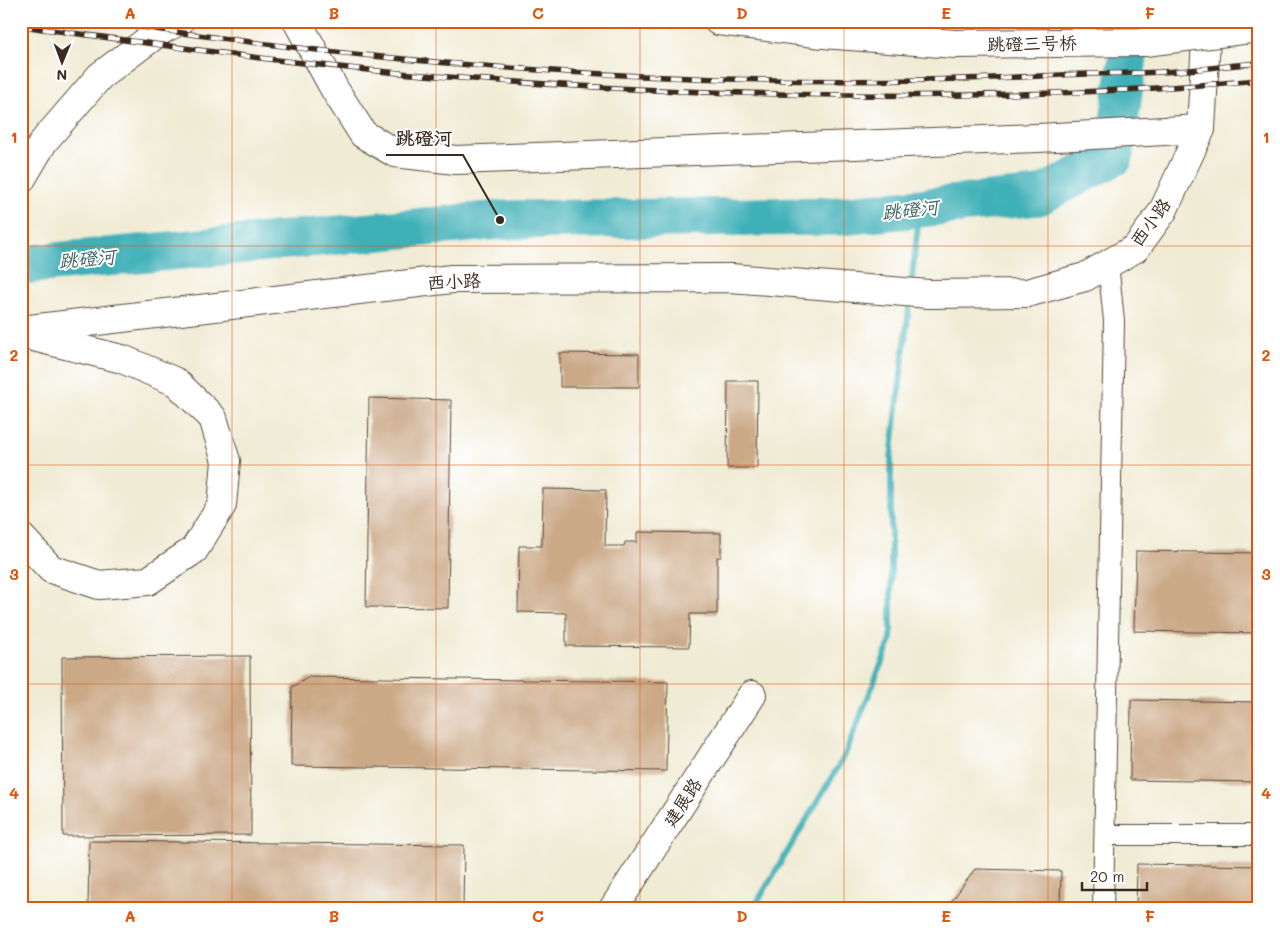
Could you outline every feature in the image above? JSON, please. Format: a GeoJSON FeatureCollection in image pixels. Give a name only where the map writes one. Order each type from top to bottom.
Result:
{"type":"FeatureCollection","features":[{"type":"Feature","properties":{"kind":"main road"},"geometry":{"type":"LineString","coordinates":[[21,180],[44,141],[100,76],[163,28],[180,21]]}},
{"type":"Feature","properties":{"kind":"main road"},"geometry":{"type":"LineString","coordinates":[[297,21],[335,90],[363,134],[395,153],[456,160],[1038,138],[1190,130]]}},
{"type":"Feature","properties":{"kind":"main road","name":"跳磴三号桥"},"geometry":{"type":"LineString","coordinates":[[718,21],[823,34],[955,44],[1145,42],[1259,28]]}},
{"type":"Feature","properties":{"kind":"main road","name":"西小路"},"geometry":{"type":"LineString","coordinates":[[21,330],[452,279],[731,278],[929,294],[1027,293],[1085,277],[1136,248],[1163,211],[1190,130],[1207,21]]}},
{"type":"Feature","properties":{"kind":"main road"},"geometry":{"type":"LineString","coordinates":[[21,334],[122,359],[176,382],[213,418],[226,461],[222,505],[194,550],[148,581],[99,585],[51,568],[21,537]]}},
{"type":"Feature","properties":{"kind":"main road","name":"建展路"},"geometry":{"type":"LineString","coordinates":[[613,909],[752,695]]}},
{"type":"Feature","properties":{"kind":"street"},"geometry":{"type":"LineString","coordinates":[[1103,909],[1114,321],[1108,263]]}},
{"type":"Feature","properties":{"kind":"street"},"geometry":{"type":"LineString","coordinates":[[1105,835],[1259,835]]}},
{"type":"Feature","properties":{"kind":"building"},"geometry":{"type":"Polygon","coordinates":[[[560,353],[639,354],[639,387],[560,387],[560,353]]]}},
{"type":"Feature","properties":{"kind":"building"},"geometry":{"type":"Polygon","coordinates":[[[728,381],[758,381],[757,468],[727,468],[728,381]]]}},
{"type":"Feature","properties":{"kind":"building"},"geometry":{"type":"Polygon","coordinates":[[[369,398],[451,400],[448,608],[366,607],[369,398]]]}},
{"type":"Feature","properties":{"kind":"building"},"geometry":{"type":"Polygon","coordinates":[[[543,489],[606,490],[605,546],[624,546],[625,542],[637,542],[637,532],[721,533],[721,557],[717,557],[717,614],[690,614],[689,647],[566,646],[566,613],[518,612],[519,546],[542,546],[543,489]]]}},
{"type":"Feature","properties":{"kind":"building"},"geometry":{"type":"Polygon","coordinates":[[[1136,551],[1259,553],[1259,633],[1134,631],[1136,551]]]}},
{"type":"Feature","properties":{"kind":"building"},"geometry":{"type":"Polygon","coordinates":[[[250,656],[251,835],[63,836],[62,657],[250,656]]]}},
{"type":"Feature","properties":{"kind":"building"},"geometry":{"type":"Polygon","coordinates":[[[309,677],[668,682],[666,771],[291,766],[292,687],[309,677]]]}},
{"type":"Feature","properties":{"kind":"building"},"geometry":{"type":"Polygon","coordinates":[[[1131,700],[1259,702],[1259,782],[1130,780],[1131,700]]]}},
{"type":"Feature","properties":{"kind":"building"},"geometry":{"type":"Polygon","coordinates":[[[89,841],[464,845],[463,909],[88,909],[89,841]]]}},
{"type":"Feature","properties":{"kind":"building"},"geometry":{"type":"Polygon","coordinates":[[[1137,864],[1259,866],[1259,909],[1136,909],[1137,864]]]}},
{"type":"Feature","properties":{"kind":"building"},"geometry":{"type":"Polygon","coordinates":[[[975,869],[1061,871],[1060,909],[946,909],[975,869]]]}},
{"type":"Feature","properties":{"kind":"waterway","name":"跳磴河"},"geometry":{"type":"LineString","coordinates":[[21,265],[500,220],[840,216],[1039,196],[1114,157],[1133,21]]}},
{"type":"Feature","properties":{"kind":"waterway"},"geometry":{"type":"LineString","coordinates":[[911,286],[920,208]]}},
{"type":"Feature","properties":{"kind":"waterway"},"geometry":{"type":"LineString","coordinates":[[753,909],[844,757],[891,640],[891,458],[910,298]]}},
{"type":"Feature","properties":{"kind":"railway"},"geometry":{"type":"LineString","coordinates":[[101,21],[220,38],[459,64],[580,73],[700,78],[820,81],[941,80],[1163,72],[1259,63]]}},
{"type":"Feature","properties":{"kind":"railway"},"geometry":{"type":"LineString","coordinates":[[21,26],[323,65],[477,79],[636,89],[742,93],[951,95],[1105,91],[1259,80]]}},
{"type":"Feature","properties":{"kind":"place","name":"跳磴河"},"geometry":{"type":"Point","coordinates":[500,220]}}]}
